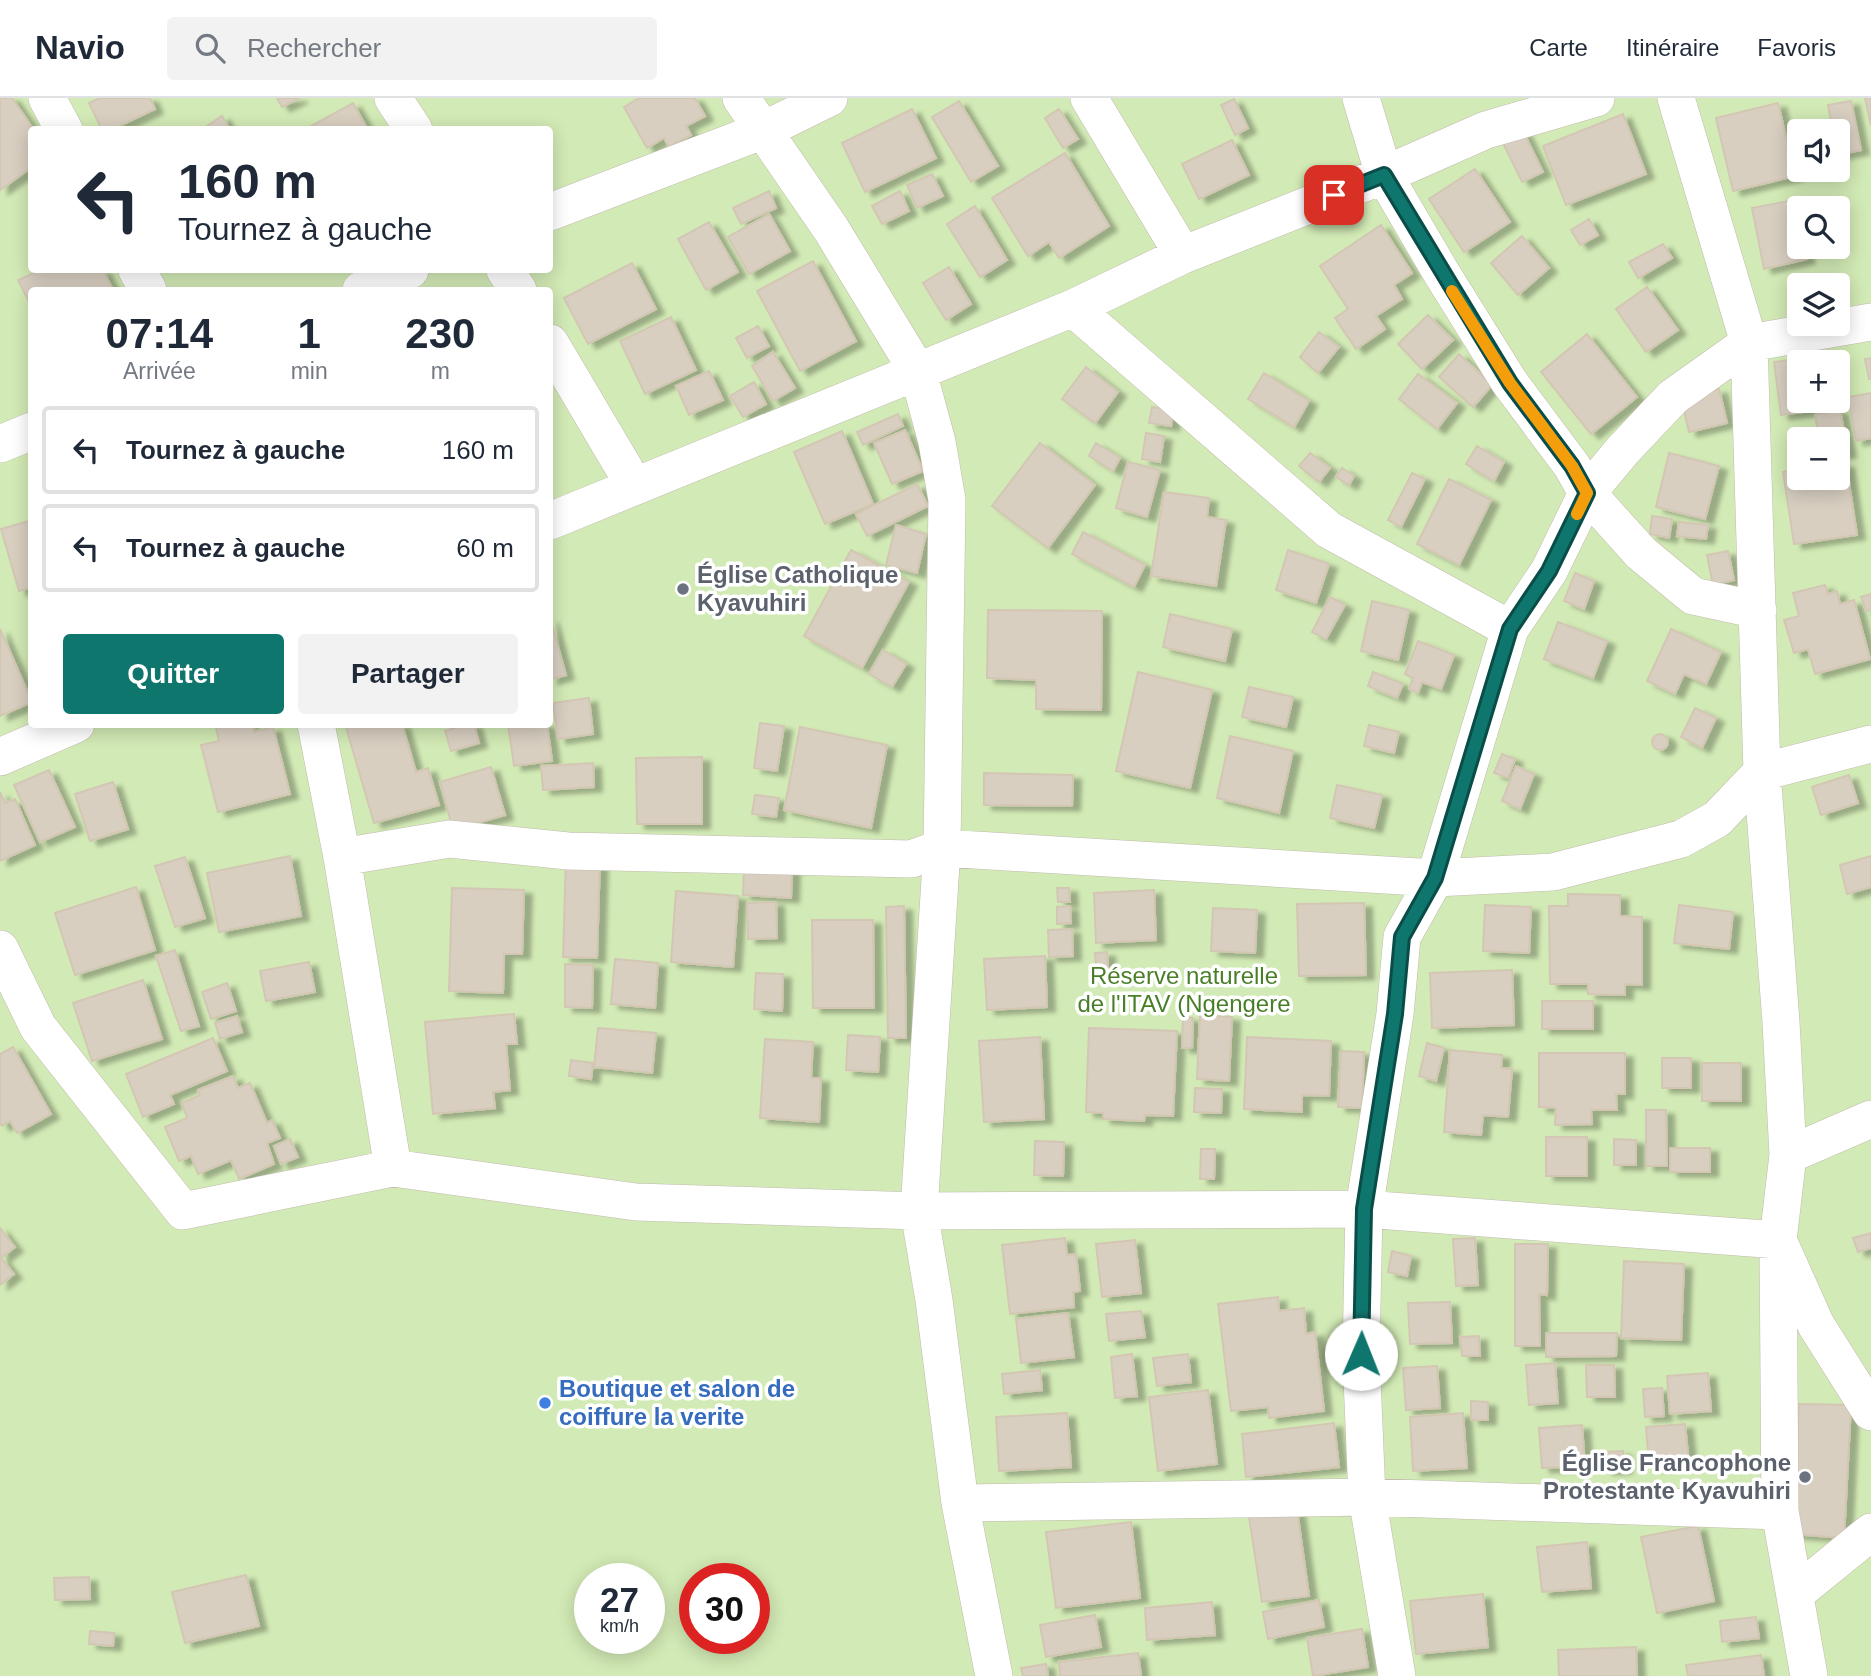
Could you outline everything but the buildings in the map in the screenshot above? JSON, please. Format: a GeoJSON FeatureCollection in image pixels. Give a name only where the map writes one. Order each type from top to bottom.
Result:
{"type":"FeatureCollection","features":[{"type":"Feature","properties":{"kind":"street"},"geometry":{"type":"LineString","coordinates":[[47,98],[62,126]]}},
{"type":"Feature","properties":{"kind":"street"},"geometry":{"type":"LineString","coordinates":[[393,98],[411,126]]}},
{"type":"Feature","properties":{"kind":"street"},"geometry":{"type":"LineString","coordinates":[[741,98],[831,229],[918,372],[937,442],[947,500],[942,848],[919,1211],[934,1300],[960,1503],[994,1676]]}},
{"type":"Feature","properties":{"kind":"street"},"geometry":{"type":"LineString","coordinates":[[553,211],[764,130],[829,98]]}},
{"type":"Feature","properties":{"kind":"street"},"geometry":{"type":"LineString","coordinates":[[1089,98],[1182,255]]}},
{"type":"Feature","properties":{"kind":"street"},"geometry":{"type":"LineString","coordinates":[[1361,98],[1384,175],[1510,383],[1572,466],[1587,493],[1641,553],[1693,596],[1758,610]]}},
{"type":"Feature","properties":{"kind":"street"},"geometry":{"type":"LineString","coordinates":[[553,520],[1073,308],[1182,255],[1384,175],[1486,130],[1596,98]]}},
{"type":"Feature","properties":{"kind":"street"},"geometry":{"type":"LineString","coordinates":[[1676,98],[1749,343],[1762,772],[1782,1022],[1788,1155],[1778,1240],[1780,1511],[1809,1676]]}},
{"type":"Feature","properties":{"kind":"street"},"geometry":{"type":"LineString","coordinates":[[368,287],[403,273]]}},
{"type":"Feature","properties":{"kind":"street"},"geometry":{"type":"LineString","coordinates":[[1073,308],[1329,530],[1510,629]]}},
{"type":"Feature","properties":{"kind":"street"},"geometry":{"type":"LineString","coordinates":[[1397,1676],[1367,1497],[1361,1354],[1364,1209],[1395,1014],[1402,937],[1435,878],[1510,629],[1549,571],[1587,493],[1673,397],[1749,343],[1871,322]]}},
{"type":"Feature","properties":{"kind":"street"},"geometry":{"type":"LineString","coordinates":[[553,348],[635,485]]}},
{"type":"Feature","properties":{"kind":"street"},"geometry":{"type":"LineString","coordinates":[[0,444],[28,433]]}},
{"type":"Feature","properties":{"kind":"street"},"geometry":{"type":"LineString","coordinates":[[0,757],[67,728]]}},
{"type":"Feature","properties":{"kind":"street"},"geometry":{"type":"LineString","coordinates":[[317,728],[342,857],[393,1168]]}},
{"type":"Feature","properties":{"kind":"street"},"geometry":{"type":"LineString","coordinates":[[342,857],[449,839],[568,851],[911,859],[942,848],[1435,878],[1553,872],[1681,839],[1717,819],[1762,772],[1871,744]]}},
{"type":"Feature","properties":{"kind":"street"},"geometry":{"type":"LineString","coordinates":[[0,949],[38,1027],[183,1211],[393,1168],[636,1202],[919,1211],[1364,1209],[1778,1240]]}},
{"type":"Feature","properties":{"kind":"street"},"geometry":{"type":"LineString","coordinates":[[1788,1155],[1871,1119]]}},
{"type":"Feature","properties":{"kind":"street"},"geometry":{"type":"LineString","coordinates":[[1778,1240],[1816,1325],[1871,1412]]}},
{"type":"Feature","properties":{"kind":"street"},"geometry":{"type":"LineString","coordinates":[[960,1503],[1367,1497],[1780,1511]]}},
{"type":"Feature","properties":{"kind":"street"},"geometry":{"type":"LineString","coordinates":[[1796,1594],[1871,1532]]}},
{"type":"Feature","properties":{"kind":"green space","name":"Réserve naturelle de l'ITAV (Ngengere"},"geometry":{"type":"Polygon","coordinates":[[[0,98],[1871,98],[1871,1676],[0,1676],[0,98]]]}},
{"type":"Feature","properties":{"kind":"slow traffic"},"geometry":{"type":"LineString","coordinates":[[1452,291],[1510,383],[1572,466],[1587,493],[1577,514]]}},
{"type":"Feature","properties":{"kind":"place","name":"Église Catholique Kyavuhiri"},"geometry":{"type":"Point","coordinates":[683,589]}},
{"type":"Feature","properties":{"kind":"place","name":"Boutique et salon de coiffure la verite"},"geometry":{"type":"Point","coordinates":[545,1403]}},
{"type":"Feature","properties":{"kind":"place","name":"Église Francophone Protestante Kyavuhiri"},"geometry":{"type":"Point","coordinates":[1805,1477]}},
{"type":"Feature","properties":{"kind":"route"},"geometry":{"type":"LineString","coordinates":[[1334,195],[1384,175],[1510,383],[1572,466],[1587,493],[1549,571],[1510,629],[1435,878],[1402,937],[1395,1014],[1364,1209],[1361,1354]]}}]}
